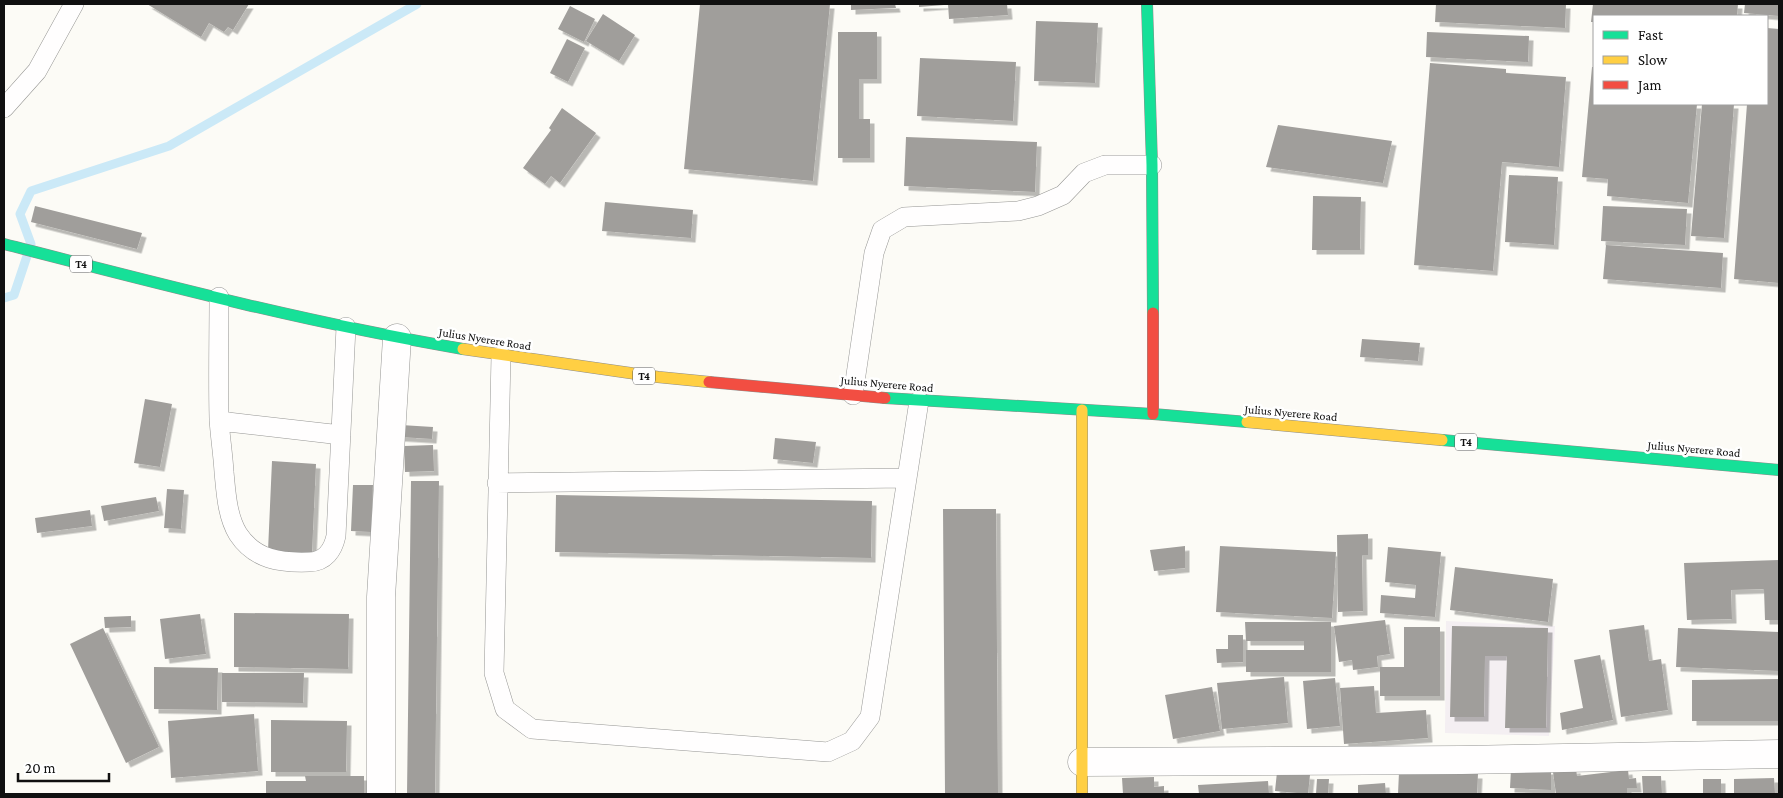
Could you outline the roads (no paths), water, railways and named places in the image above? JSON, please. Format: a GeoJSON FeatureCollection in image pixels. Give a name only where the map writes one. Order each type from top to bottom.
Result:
{"type":"FeatureCollection","features":[{"type":"Feature","properties":{"kind":"main road"},"geometry":{"type":"LineString","coordinates":[[1147,4],[1152,165],[1153,414]]}},
{"type":"Feature","properties":{"kind":"main road","name":"Julius Nyerere Road"},"geometry":{"type":"LineString","coordinates":[[4,244],[143,280],[397,338],[501,356],[658,377],[919,401],[1153,414],[1779,470]]}},
{"type":"Feature","properties":{"kind":"main road"},"geometry":{"type":"LineString","coordinates":[[1082,410],[1082,794]]}},
{"type":"Feature","properties":{"kind":"street"},"geometry":{"type":"LineString","coordinates":[[381,794],[381,597],[397,338]]}},
{"type":"Feature","properties":{"kind":"street"},"geometry":{"type":"LineString","coordinates":[[1082,762],[1462,760],[1779,754]]}},
{"type":"Feature","properties":{"kind":"lane"},"geometry":{"type":"LineString","coordinates":[[4,108],[36,71],[74,4]]}},
{"type":"Feature","properties":{"kind":"lane"},"geometry":{"type":"LineString","coordinates":[[853,395],[874,253],[882,230],[904,218],[1018,210],[1032,207],[1063,195],[1084,173],[1105,166],[1152,165]]}},
{"type":"Feature","properties":{"kind":"lane"},"geometry":{"type":"LineString","coordinates":[[219,297],[219,421],[227,497],[231,516],[238,534],[250,547],[264,557],[285,562],[312,562],[326,556],[333,547],[336,536],[346,327]]}},
{"type":"Feature","properties":{"kind":"lane"},"geometry":{"type":"LineString","coordinates":[[501,356],[494,672],[505,709],[532,729],[828,752],[852,741],[870,717],[919,401]]}},
{"type":"Feature","properties":{"kind":"lane"},"geometry":{"type":"LineString","coordinates":[[219,421],[341,435]]}},
{"type":"Feature","properties":{"kind":"lane"},"geometry":{"type":"LineString","coordinates":[[497,483],[906,478]]}},
{"type":"Feature","properties":{"kind":"waterway"},"geometry":{"type":"LineString","coordinates":[[4,298],[14,295],[31,244],[20,214],[31,191],[169,146],[417,4]]}}]}
